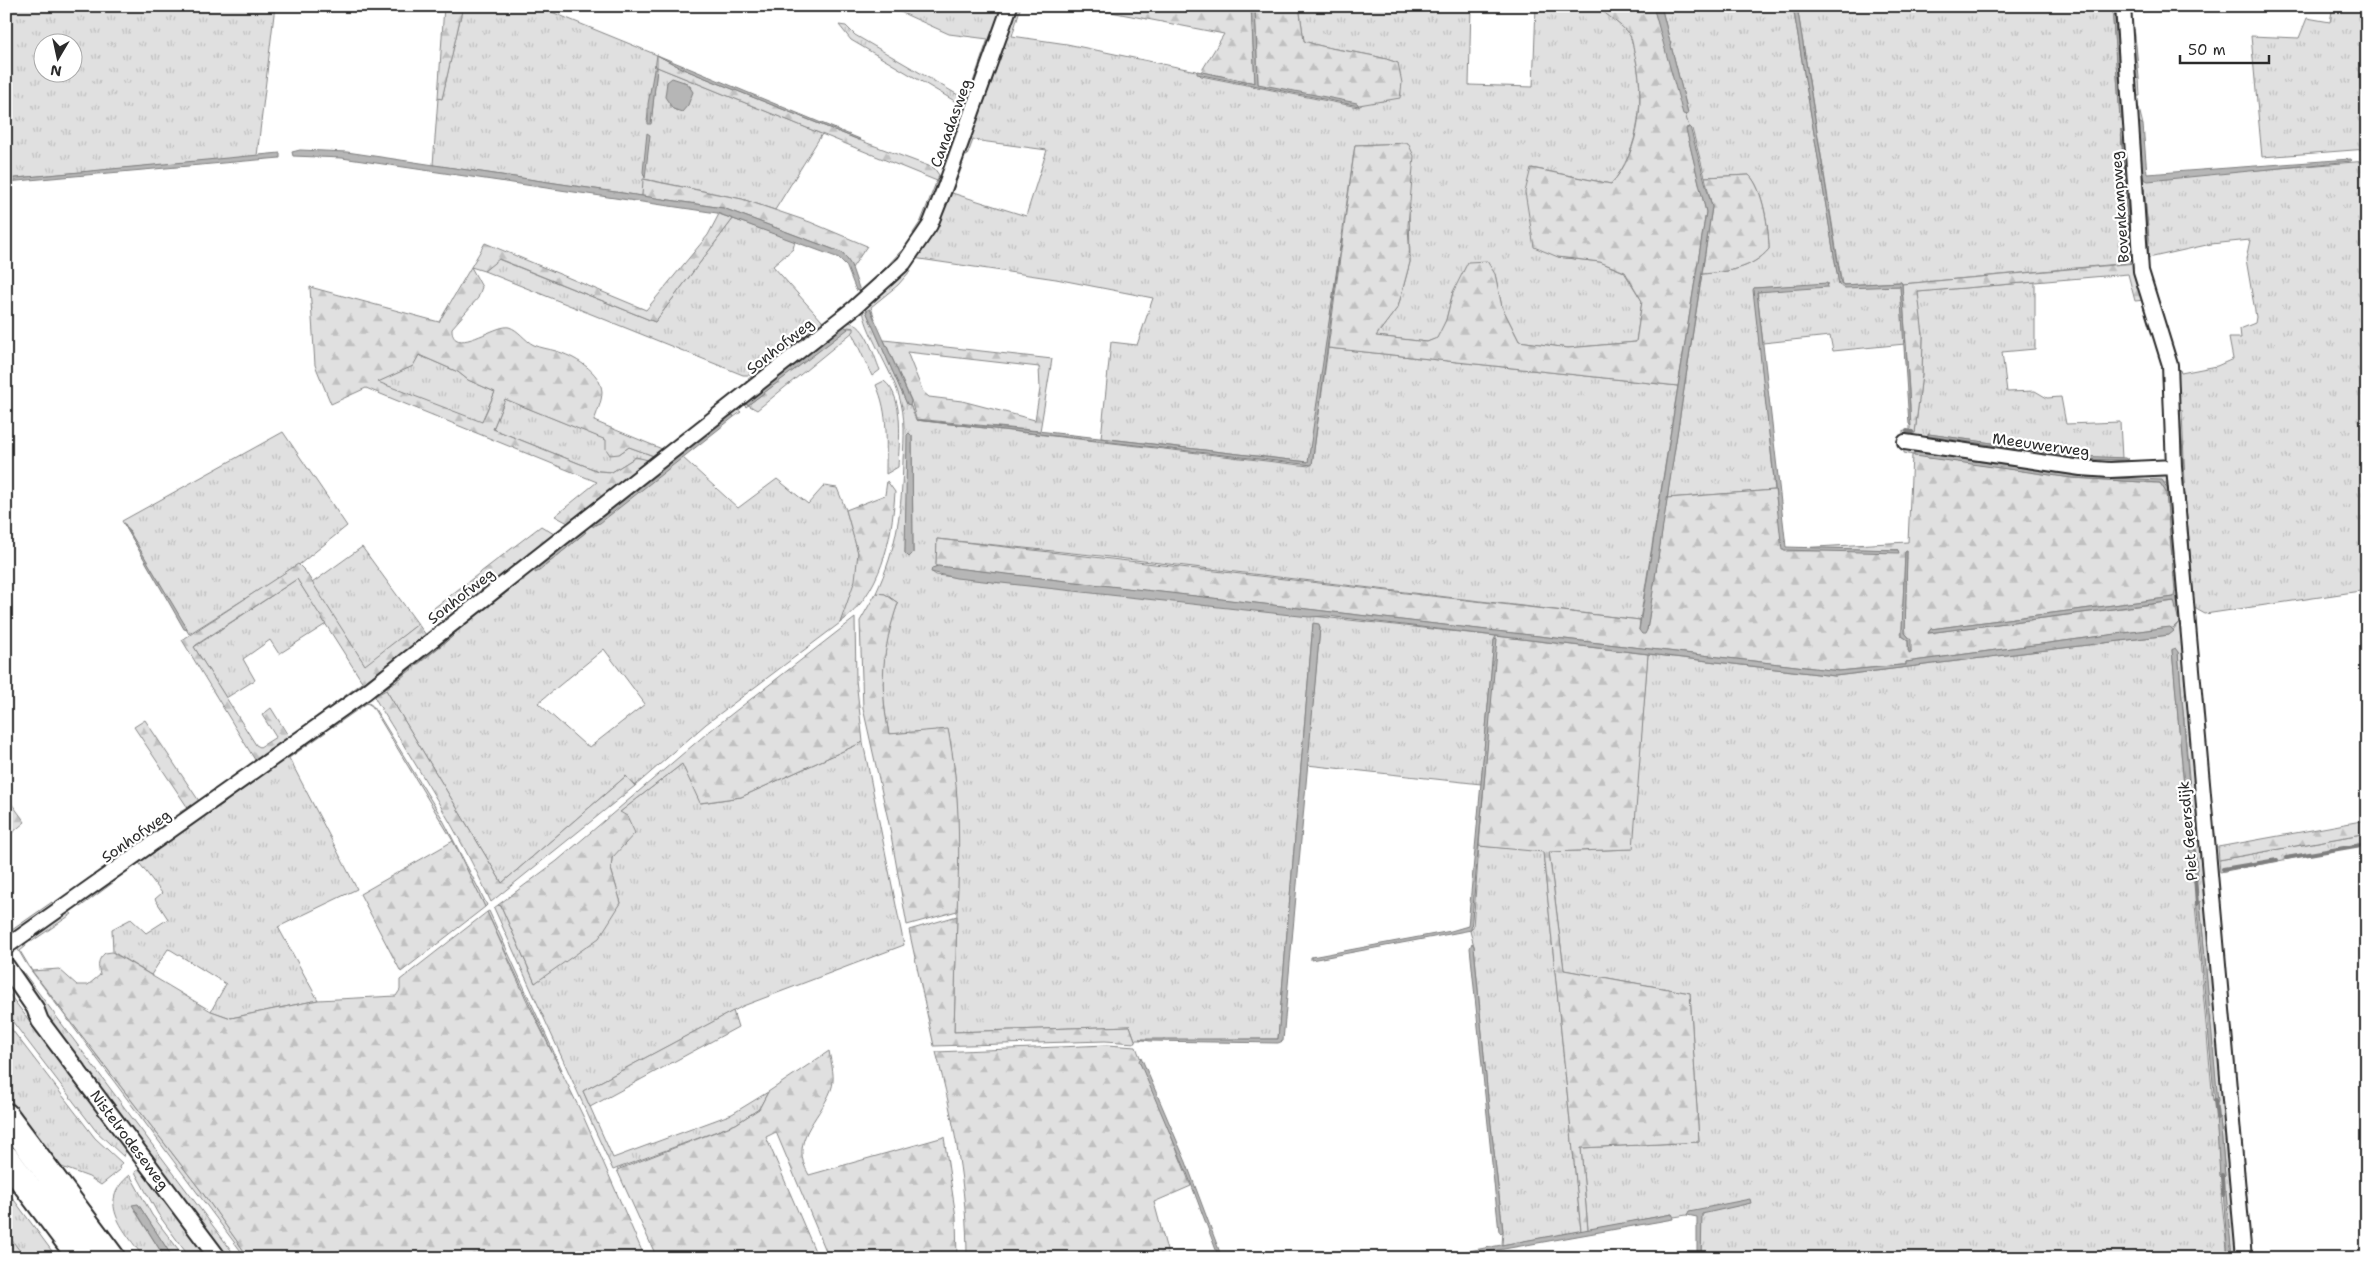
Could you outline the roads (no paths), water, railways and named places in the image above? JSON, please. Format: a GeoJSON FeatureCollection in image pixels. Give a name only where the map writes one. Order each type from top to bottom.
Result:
{"type":"FeatureCollection","features":[{"type":"Feature","properties":{"kind":"highway"},"geometry":{"type":"LineString","coordinates":[[6,1116],[112,1258]]}},
{"type":"Feature","properties":{"kind":"highway"},"geometry":{"type":"LineString","coordinates":[[6,1158],[81,1258]]}},
{"type":"Feature","properties":{"kind":"street","name":"Canadasweg"},"geometry":{"type":"LineString","coordinates":[[916,247],[930,225],[940,202],[1010,6]]}},
{"type":"Feature","properties":{"kind":"street","name":"Bovenkampweg"},"geometry":{"type":"LineString","coordinates":[[2123,6],[2141,271],[2170,364],[2173,401]]}},
{"type":"Feature","properties":{"kind":"street","name":"Sonhofweg"},"geometry":{"type":"LineString","coordinates":[[6,947],[366,692],[854,308],[892,275],[916,247]]}},
{"type":"Feature","properties":{"kind":"street","name":"Piet Geersdijk"},"geometry":{"type":"LineString","coordinates":[[2173,401],[2174,467],[2244,1258]]}},
{"type":"Feature","properties":{"kind":"street","name":"Meeuwerweg"},"geometry":{"type":"LineString","coordinates":[[1905,442],[2081,468],[2110,470],[2174,467]]}},
{"type":"Feature","properties":{"kind":"street","name":"Nistelrodeseweg"},"geometry":{"type":"LineString","coordinates":[[6,966],[35,1008],[40,1021],[218,1258]]}},
{"type":"Feature","properties":{"kind":"street","name":"Nistelrodeseweg"},"geometry":{"type":"LineString","coordinates":[[6,984],[28,1012],[40,1021]]}},
{"type":"Feature","properties":{"kind":"waterway"},"geometry":{"type":"LineString","coordinates":[[1907,431],[1912,432]]}},
{"type":"Feature","properties":{"kind":"waterway"},"geometry":{"type":"LineString","coordinates":[[2286,858],[2367,844]]}},
{"type":"Feature","properties":{"kind":"waterway"},"geometry":{"type":"LineString","coordinates":[[2223,869],[2277,860]]}},
{"type":"Feature","properties":{"kind":"waterway"},"geometry":{"type":"LineString","coordinates":[[2195,876],[2197,904]]}},
{"type":"Feature","properties":{"kind":"waterway"},"geometry":{"type":"LineString","coordinates":[[2215,1100],[2217,1118]]}},
{"type":"Feature","properties":{"kind":"waterway"},"geometry":{"type":"LineString","coordinates":[[2222,1175],[2223,1195]]}}]}
